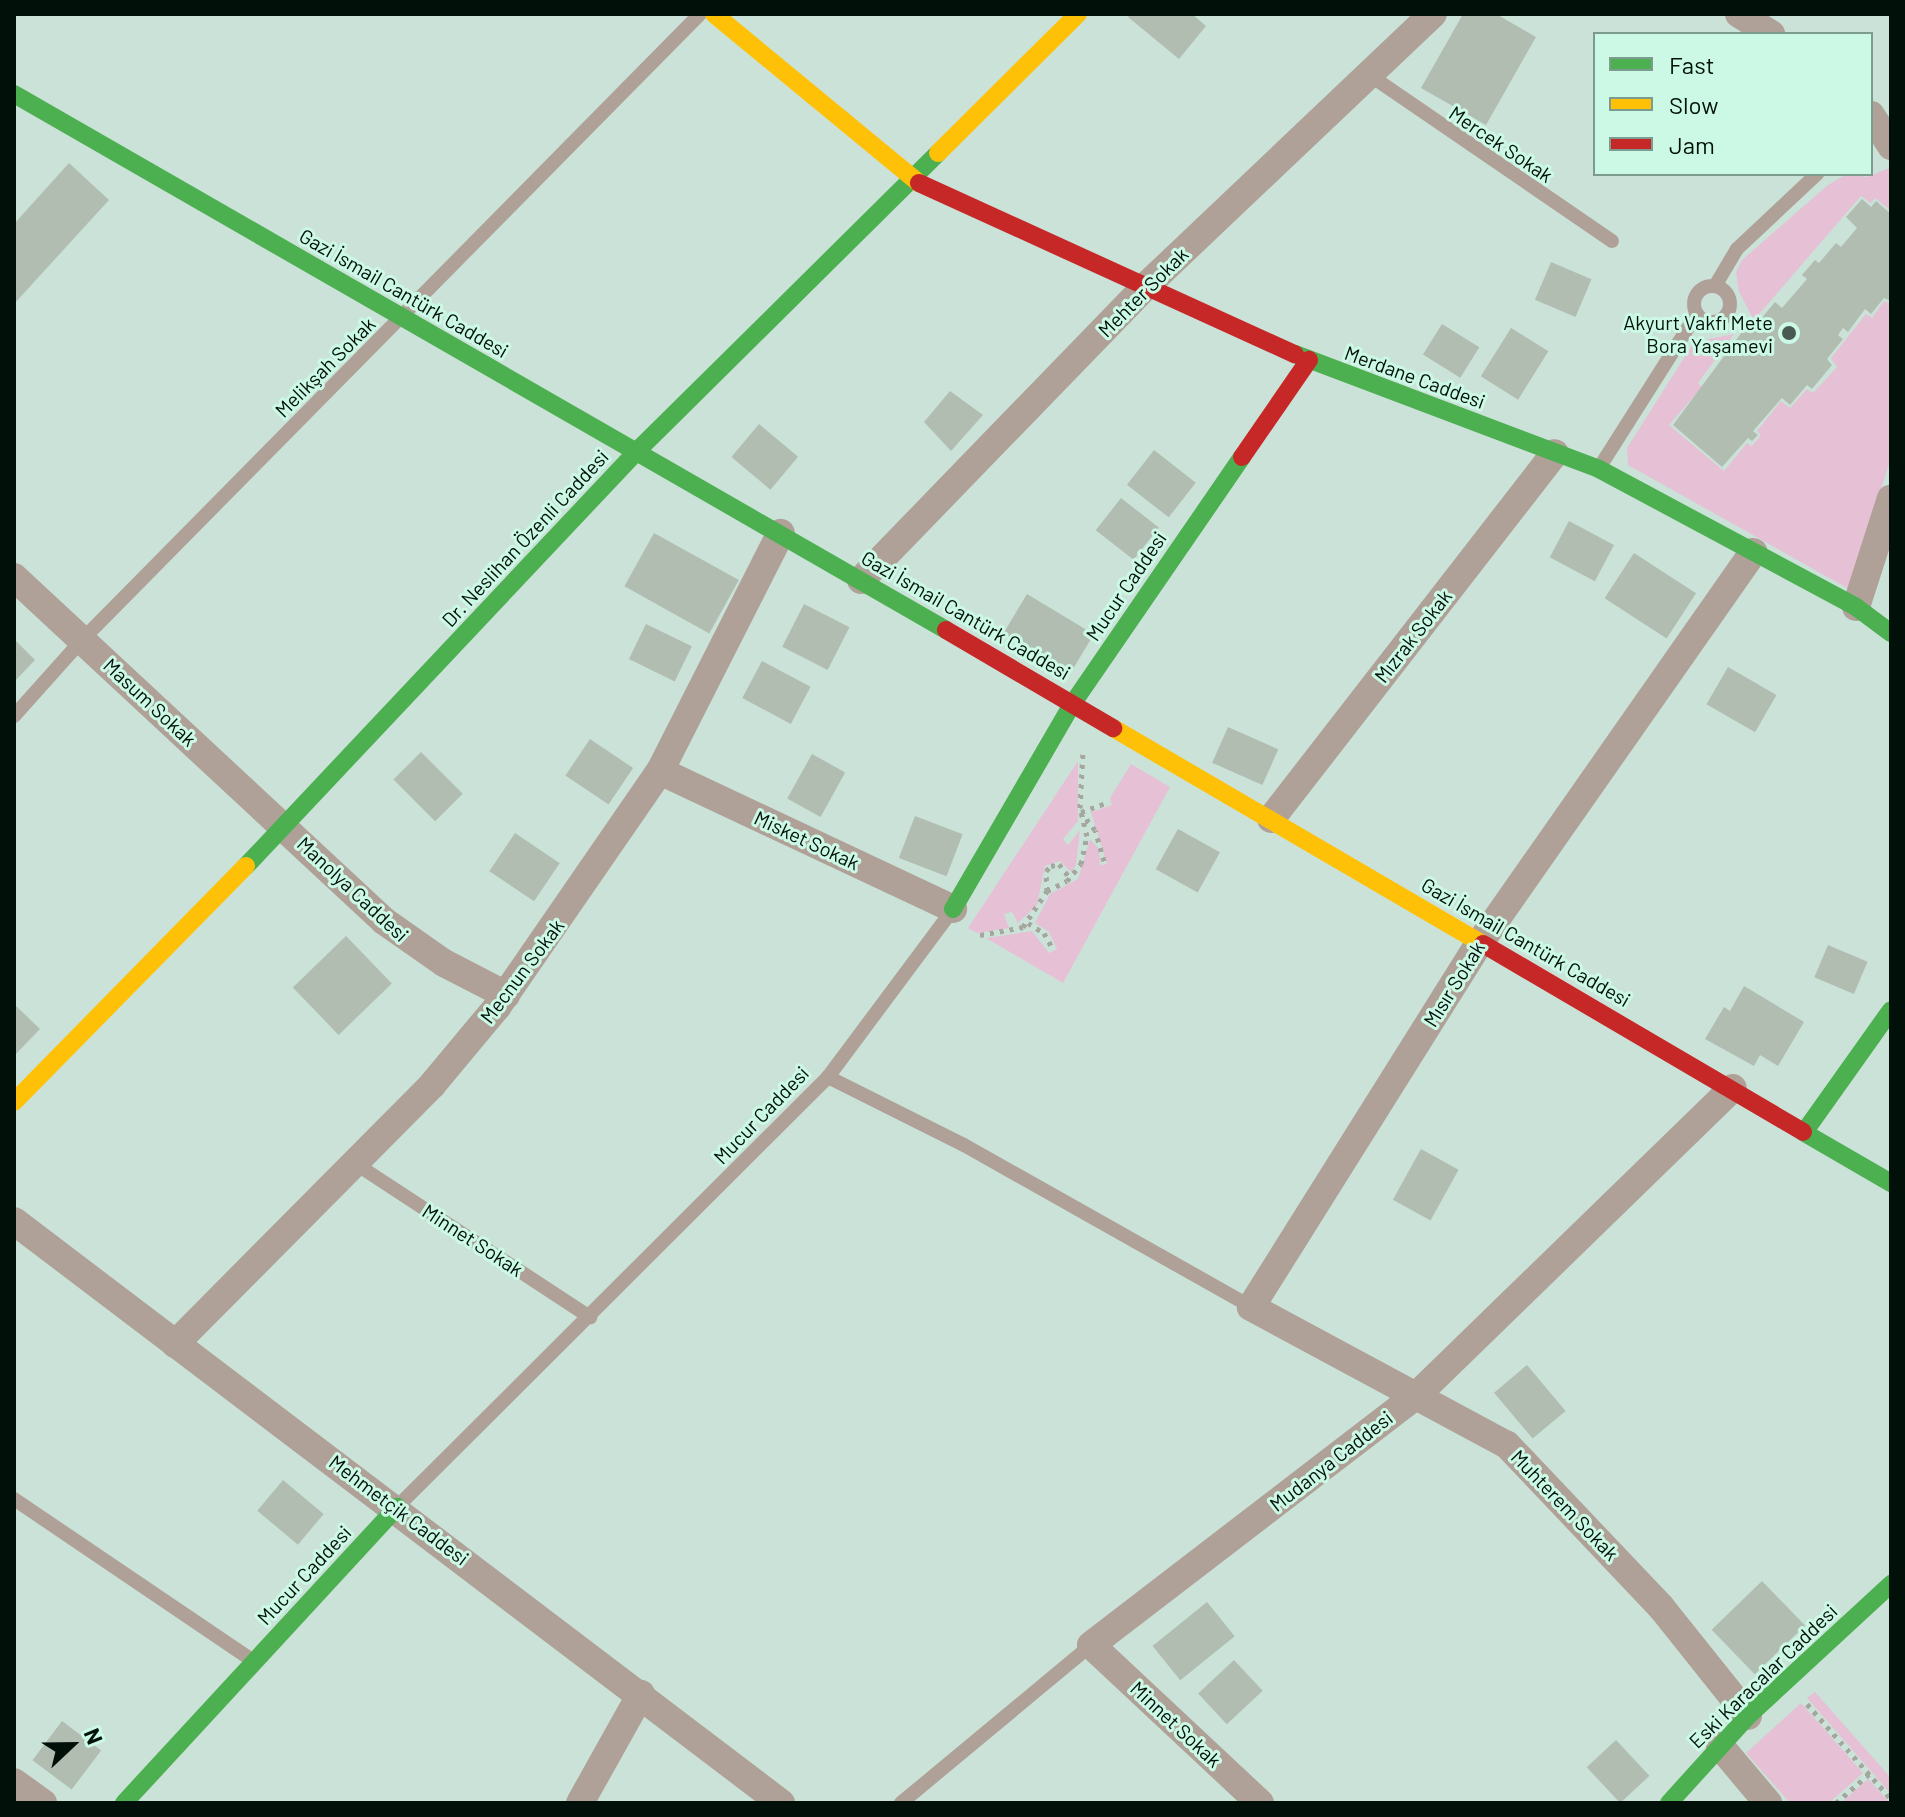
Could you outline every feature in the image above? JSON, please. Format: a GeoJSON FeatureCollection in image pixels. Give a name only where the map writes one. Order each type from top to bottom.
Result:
{"type":"FeatureCollection","features":[{"type":"Feature","properties":{"kind":"street","name":"Merdane Caddesi"},"geometry":{"type":"LineString","coordinates":[[714,14],[914,181],[1309,360],[1599,469],[1856,607],[1891,633]]}},
{"type":"Feature","properties":{"kind":"street","name":"Dr. Neslihan Özenli Caddesi"},"geometry":{"type":"LineString","coordinates":[[14,1102],[285,826],[638,450],[914,181],[1078,14]]}},
{"type":"Feature","properties":{"kind":"street","name":"Mehter Sokak"},"geometry":{"type":"LineString","coordinates":[[861,580],[1145,287],[1433,14]]}},
{"type":"Feature","properties":{"kind":"street"},"geometry":{"type":"LineString","coordinates":[[1739,14],[1768,32]]}},
{"type":"Feature","properties":{"kind":"street","name":"Gazi İsmail Cantürk Caddesi"},"geometry":{"type":"LineString","coordinates":[[14,94],[1080,706],[1891,1183]]}},
{"type":"Feature","properties":{"kind":"street"},"geometry":{"type":"LineString","coordinates":[[1873,118],[1891,146]]}},
{"type":"Feature","properties":{"kind":"street","name":"Mucur Caddesi"},"geometry":{"type":"LineString","coordinates":[[953,909],[1080,706],[1309,360]]}},
{"type":"Feature","properties":{"kind":"street","name":"Mızrak Sokak"},"geometry":{"type":"LineString","coordinates":[[1271,819],[1555,453]]}},
{"type":"Feature","properties":{"kind":"street"},"geometry":{"type":"LineString","coordinates":[[1856,607],[1891,498]]}},
{"type":"Feature","properties":{"kind":"street","name":"Mecnun Sokak"},"geometry":{"type":"LineString","coordinates":[[175,1344],[432,1085],[506,995],[660,771],[781,533]]}},
{"type":"Feature","properties":{"kind":"street","name":"Mısır Sokak"},"geometry":{"type":"LineString","coordinates":[[1251,1307],[1481,941],[1753,552]]}},
{"type":"Feature","properties":{"kind":"street","name":"Masum Sokak"},"geometry":{"type":"LineString","coordinates":[[14,577],[285,826]]}},
{"type":"Feature","properties":{"kind":"street","name":"Misket Sokak"},"geometry":{"type":"LineString","coordinates":[[660,771],[953,909]]}},
{"type":"Feature","properties":{"kind":"street","name":"Manolya Caddesi"},"geometry":{"type":"LineString","coordinates":[[285,826],[415,946],[506,995]]}},
{"type":"Feature","properties":{"kind":"street"},"geometry":{"type":"LineString","coordinates":[[1805,1131],[1891,1010]]}},
{"type":"Feature","properties":{"kind":"street","name":"Mudanya Caddesi"},"geometry":{"type":"LineString","coordinates":[[1091,1645],[1418,1394],[1733,1088]]}},
{"type":"Feature","properties":{"kind":"street","name":"Mehmetçik Caddesi"},"geometry":{"type":"LineString","coordinates":[[14,1221],[397,1507],[781,1803]]}},
{"type":"Feature","properties":{"kind":"street","name":"Muhterem Sokak"},"geometry":{"type":"LineString","coordinates":[[1251,1307],[1418,1394],[1507,1445],[1661,1607],[1748,1716]]}},
{"type":"Feature","properties":{"kind":"street","name":"Mucur Caddesi"},"geometry":{"type":"LineString","coordinates":[[124,1803],[397,1507]]}},
{"type":"Feature","properties":{"kind":"street","name":"Eski Karacalar Caddesi"},"geometry":{"type":"LineString","coordinates":[[1669,1803],[1748,1716],[1891,1584]]}},
{"type":"Feature","properties":{"kind":"street","name":"Minnet Sokak"},"geometry":{"type":"LineString","coordinates":[[1091,1645],[1260,1803]]}},
{"type":"Feature","properties":{"kind":"street"},"geometry":{"type":"LineString","coordinates":[[580,1803],[641,1694]]}},
{"type":"Feature","properties":{"kind":"street"},"geometry":{"type":"LineString","coordinates":[[1720,1746],[1768,1803]]}},
{"type":"Feature","properties":{"kind":"street"},"geometry":{"type":"LineString","coordinates":[[14,1782],[43,1803]]}},
{"type":"Feature","properties":{"kind":"lane","name":"Melikşah Sokak"},"geometry":{"type":"LineString","coordinates":[[14,716],[82,640],[700,14]]}},
{"type":"Feature","properties":{"kind":"lane","name":"Mercek Sokak"},"geometry":{"type":"LineString","coordinates":[[1371,76],[1612,241]]}},
{"type":"Feature","properties":{"kind":"lane"},"geometry":{"type":"LineString","coordinates":[[1599,469],[1697,314],[1698,292],[1715,286],[1737,249],[1815,176]]}},
{"type":"Feature","properties":{"kind":"lane"},"geometry":{"type":"LineString","coordinates":[[1697,314],[1712,322],[1726,315],[1729,297],[1715,286]]}},
{"type":"Feature","properties":{"kind":"lane","name":"Mucur Caddesi"},"geometry":{"type":"LineString","coordinates":[[397,1507],[828,1077],[953,909]]}},
{"type":"Feature","properties":{"kind":"lane"},"geometry":{"type":"LineString","coordinates":[[828,1077],[964,1145],[1251,1307]]}},
{"type":"Feature","properties":{"kind":"lane","name":"Minnet Sokak"},"geometry":{"type":"LineString","coordinates":[[356,1164],[590,1317]]}},
{"type":"Feature","properties":{"kind":"lane"},"geometry":{"type":"LineString","coordinates":[[14,1499],[254,1662]]}},
{"type":"Feature","properties":{"kind":"lane","name":"Mudanya Caddesi"},"geometry":{"type":"LineString","coordinates":[[901,1803],[1091,1645]]}},
{"type":"Feature","properties":{"kind":"path"},"geometry":{"type":"LineString","coordinates":[[980,935],[1002,934],[1028,923],[1047,891],[1070,878],[1081,864],[1086,842],[1081,812],[1080,706]]}},
{"type":"Feature","properties":{"kind":"path"},"geometry":{"type":"LineString","coordinates":[[1081,812],[1109,802]]}},
{"type":"Feature","properties":{"kind":"path"},"geometry":{"type":"LineString","coordinates":[[1081,812],[1095,830],[1104,861]]}},
{"type":"Feature","properties":{"kind":"path"},"geometry":{"type":"LineString","coordinates":[[1047,891],[1046,871],[1051,866],[1059,864],[1070,878]]}},
{"type":"Feature","properties":{"kind":"path"},"geometry":{"type":"LineString","coordinates":[[1028,923],[1044,933],[1053,949]]}},
{"type":"Feature","properties":{"kind":"path"},"geometry":{"type":"LineString","coordinates":[[1806,1702],[1891,1799]]}},
{"type":"Feature","properties":{"kind":"path"},"geometry":{"type":"LineString","coordinates":[[1836,1803],[1869,1774]]}},
{"type":"Feature","properties":{"kind":"shaded area"},"geometry":{"type":"Polygon","coordinates":[[[1889,168],[1891,211],[1875,198],[1871,203],[1861,196],[1754,320],[1739,292],[1736,272],[1742,260],[1828,185],[1844,176],[1873,175],[1889,168]]]}},
{"type":"Feature","properties":{"kind":"shaded area"},"geometry":{"type":"Polygon","coordinates":[[[1884,301],[1891,304],[1891,458],[1849,589],[1628,465],[1627,448],[1694,342],[1734,334],[1698,383],[1702,387],[1669,425],[1724,471],[1747,443],[1752,446],[1761,435],[1757,431],[1781,401],[1790,408],[1807,389],[1813,393],[1837,367],[1831,358],[1866,314],[1872,318],[1884,301]]]}},
{"type":"Feature","properties":{"kind":"shaded area"},"geometry":{"type":"Polygon","coordinates":[[[1078,761],[1078,821],[1063,839],[1068,845],[1080,830],[1076,865],[1071,872],[1060,861],[1045,866],[1037,905],[1018,923],[1012,912],[1004,914],[1009,928],[977,933],[968,928],[1078,761]]]}},
{"type":"Feature","properties":{"kind":"shaded area"},"geometry":{"type":"Polygon","coordinates":[[[1131,764],[1170,787],[1063,983],[986,938],[1032,931],[1049,953],[1057,949],[1049,932],[1035,923],[1050,894],[1078,879],[1090,839],[1099,849],[1100,865],[1107,864],[1091,812],[1112,805],[1110,798],[1131,764]]]}},
{"type":"Feature","properties":{"kind":"shaded area"},"geometry":{"type":"Polygon","coordinates":[[[1815,1692],[1891,1778],[1891,1794],[1807,1698],[1815,1692]]]}},
{"type":"Feature","properties":{"kind":"shaded area"},"geometry":{"type":"Polygon","coordinates":[[[1801,1703],[1863,1773],[1829,1803],[1790,1803],[1746,1753],[1801,1703]]]}},
{"type":"Feature","properties":{"kind":"shaded area"},"geometry":{"type":"Polygon","coordinates":[[[1868,1779],[1890,1803],[1841,1803],[1868,1779]]]}},
{"type":"Feature","properties":{"kind":"building"},"geometry":{"type":"Polygon","coordinates":[[[1131,14],[1192,14],[1206,26],[1179,59],[1128,17],[1131,14]]]}},
{"type":"Feature","properties":{"kind":"building"},"geometry":{"type":"Polygon","coordinates":[[[1463,14],[1496,14],[1536,37],[1486,125],[1421,88],[1463,14]]]}},
{"type":"Feature","properties":{"kind":"building"},"geometry":{"type":"Polygon","coordinates":[[[69,163],[109,200],[14,304],[14,224],[69,163]]]}},
{"type":"Feature","properties":{"kind":"building","name":"Akyurt Vakfı Mete Bora Yaşamevi"},"geometry":{"type":"Polygon","coordinates":[[[1862,199],[1871,207],[1876,201],[1891,214],[1891,301],[1884,298],[1871,314],[1865,309],[1848,332],[1843,328],[1838,335],[1843,339],[1827,359],[1832,365],[1812,389],[1807,385],[1790,405],[1782,398],[1753,431],[1758,435],[1752,441],[1748,438],[1722,467],[1673,425],[1750,321],[1755,326],[1775,302],[1782,308],[1807,279],[1802,275],[1815,260],[1819,263],[1836,243],[1841,247],[1857,228],[1846,217],[1862,199]]]}},
{"type":"Feature","properties":{"kind":"building"},"geometry":{"type":"Polygon","coordinates":[[[1551,262],[1592,279],[1575,317],[1535,300],[1551,262]]]}},
{"type":"Feature","properties":{"kind":"building"},"geometry":{"type":"Polygon","coordinates":[[[1442,324],[1479,347],[1460,378],[1423,355],[1442,324]]]}},
{"type":"Feature","properties":{"kind":"building"},"geometry":{"type":"Polygon","coordinates":[[[1511,328],[1548,351],[1518,400],[1481,376],[1511,328]]]}},
{"type":"Feature","properties":{"kind":"building"},"geometry":{"type":"Polygon","coordinates":[[[950,391],[983,415],[951,451],[924,422],[950,391]]]}},
{"type":"Feature","properties":{"kind":"building"},"geometry":{"type":"Polygon","coordinates":[[[759,424],[798,457],[770,490],[731,457],[759,424]]]}},
{"type":"Feature","properties":{"kind":"building"},"geometry":{"type":"Polygon","coordinates":[[[1154,450],[1196,483],[1169,517],[1127,485],[1154,450]]]}},
{"type":"Feature","properties":{"kind":"building"},"geometry":{"type":"Polygon","coordinates":[[[1121,498],[1159,528],[1134,560],[1096,530],[1121,498]]]}},
{"type":"Feature","properties":{"kind":"building"},"geometry":{"type":"Polygon","coordinates":[[[1569,521],[1614,545],[1595,581],[1550,557],[1569,521]]]}},
{"type":"Feature","properties":{"kind":"building"},"geometry":{"type":"Polygon","coordinates":[[[654,533],[739,580],[709,633],[624,586],[654,533]]]}},
{"type":"Feature","properties":{"kind":"building"},"geometry":{"type":"Polygon","coordinates":[[[1634,553],[1696,593],[1667,639],[1605,598],[1634,553]]]}},
{"type":"Feature","properties":{"kind":"building"},"geometry":{"type":"Polygon","coordinates":[[[1027,594],[1094,634],[1070,674],[1003,633],[1027,594]]]}},
{"type":"Feature","properties":{"kind":"building"},"geometry":{"type":"Polygon","coordinates":[[[804,604],[849,627],[828,670],[782,647],[804,604]]]}},
{"type":"Feature","properties":{"kind":"building"},"geometry":{"type":"Polygon","coordinates":[[[646,624],[692,646],[675,681],[629,659],[646,624]]]}},
{"type":"Feature","properties":{"kind":"building"},"geometry":{"type":"Polygon","coordinates":[[[14,639],[35,660],[14,682],[14,639]]]}},
{"type":"Feature","properties":{"kind":"building"},"geometry":{"type":"Polygon","coordinates":[[[762,661],[811,687],[791,724],[742,698],[762,661]]]}},
{"type":"Feature","properties":{"kind":"building"},"geometry":{"type":"Polygon","coordinates":[[[1728,667],[1776,695],[1755,732],[1706,704],[1728,667]]]}},
{"type":"Feature","properties":{"kind":"building"},"geometry":{"type":"Polygon","coordinates":[[[1228,727],[1278,749],[1262,785],[1212,763],[1228,727]]]}},
{"type":"Feature","properties":{"kind":"building"},"geometry":{"type":"Polygon","coordinates":[[[590,739],[633,768],[609,805],[565,775],[590,739]]]}},
{"type":"Feature","properties":{"kind":"building"},"geometry":{"type":"Polygon","coordinates":[[[421,752],[463,794],[435,821],[393,780],[421,752]]]}},
{"type":"Feature","properties":{"kind":"building"},"geometry":{"type":"Polygon","coordinates":[[[812,754],[845,772],[821,817],[787,799],[812,754]]]}},
{"type":"Feature","properties":{"kind":"building"},"geometry":{"type":"Polygon","coordinates":[[[915,816],[963,834],[946,876],[899,858],[915,816]]]}},
{"type":"Feature","properties":{"kind":"building"},"geometry":{"type":"Polygon","coordinates":[[[1178,829],[1220,852],[1198,893],[1156,869],[1178,829]]]}},
{"type":"Feature","properties":{"kind":"building"},"geometry":{"type":"Polygon","coordinates":[[[515,833],[560,863],[534,901],[489,871],[515,833]]]}},
{"type":"Feature","properties":{"kind":"building"},"geometry":{"type":"Polygon","coordinates":[[[346,936],[392,983],[339,1035],[293,987],[346,936]]]}},
{"type":"Feature","properties":{"kind":"building"},"geometry":{"type":"Polygon","coordinates":[[[1828,945],[1868,962],[1854,994],[1814,977],[1828,945]]]}},
{"type":"Feature","properties":{"kind":"building"},"geometry":{"type":"Polygon","coordinates":[[[1744,986],[1804,1022],[1778,1066],[1760,1055],[1754,1066],[1705,1039],[1724,1007],[1730,1011],[1744,986]]]}},
{"type":"Feature","properties":{"kind":"building"},"geometry":{"type":"Polygon","coordinates":[[[14,1004],[40,1029],[14,1056],[14,1004]]]}},
{"type":"Feature","properties":{"kind":"building"},"geometry":{"type":"Polygon","coordinates":[[[1421,1149],[1459,1170],[1430,1221],[1393,1200],[1421,1149]]]}},
{"type":"Feature","properties":{"kind":"building"},"geometry":{"type":"Polygon","coordinates":[[[1527,1365],[1566,1411],[1533,1439],[1494,1393],[1527,1365]]]}},
{"type":"Feature","properties":{"kind":"building"},"geometry":{"type":"Polygon","coordinates":[[[283,1480],[324,1514],[298,1545],[257,1511],[283,1480]]]}},
{"type":"Feature","properties":{"kind":"building"},"geometry":{"type":"Polygon","coordinates":[[[1762,1581],[1805,1626],[1755,1674],[1712,1630],[1762,1581]]]}},
{"type":"Feature","properties":{"kind":"building"},"geometry":{"type":"Polygon","coordinates":[[[1207,1602],[1235,1636],[1180,1680],[1153,1646],[1207,1602]]]}},
{"type":"Feature","properties":{"kind":"building"},"geometry":{"type":"Polygon","coordinates":[[[1234,1660],[1263,1691],[1227,1724],[1198,1693],[1234,1660]]]}},
{"type":"Feature","properties":{"kind":"building"},"geometry":{"type":"Polygon","coordinates":[[[62,1721],[101,1750],[72,1790],[33,1760],[62,1721]]]}},
{"type":"Feature","properties":{"kind":"building"},"geometry":{"type":"Polygon","coordinates":[[[1616,1740],[1649,1776],[1620,1803],[1587,1767],[1616,1740]]]}},
{"type":"Feature","properties":{"kind":"traffic: fast"},"geometry":{"type":"LineString","coordinates":[[14,94],[946,630]]}},
{"type":"Feature","properties":{"kind":"traffic: fast"},"geometry":{"type":"LineString","coordinates":[[246,866],[638,450],[938,153]]}},
{"type":"Feature","properties":{"kind":"traffic: fast"},"geometry":{"type":"LineString","coordinates":[[1295,354],[1599,469],[1856,607],[1891,633]]}},
{"type":"Feature","properties":{"kind":"traffic: fast"},"geometry":{"type":"LineString","coordinates":[[953,909],[1073,703],[1242,457]]}},
{"type":"Feature","properties":{"kind":"traffic: fast"},"geometry":{"type":"LineString","coordinates":[[1805,1131],[1891,1010]]}},
{"type":"Feature","properties":{"kind":"traffic: fast"},"geometry":{"type":"LineString","coordinates":[[1803,1132],[1891,1183]]}},
{"type":"Feature","properties":{"kind":"traffic: fast"},"geometry":{"type":"LineString","coordinates":[[124,1803],[397,1507]]}},
{"type":"Feature","properties":{"kind":"traffic: fast"},"geometry":{"type":"LineString","coordinates":[[1669,1803],[1748,1716],[1891,1584]]}},
{"type":"Feature","properties":{"kind":"traffic: slow"},"geometry":{"type":"LineString","coordinates":[[714,14],[919,183]]}},
{"type":"Feature","properties":{"kind":"traffic: slow"},"geometry":{"type":"LineString","coordinates":[[938,153],[1078,14]]}},
{"type":"Feature","properties":{"kind":"traffic: slow"},"geometry":{"type":"LineString","coordinates":[[1113,728],[1483,944]]}},
{"type":"Feature","properties":{"kind":"traffic: slow"},"geometry":{"type":"LineString","coordinates":[[14,1102],[246,866]]}},
{"type":"Feature","properties":{"kind":"traffic: jam"},"geometry":{"type":"LineString","coordinates":[[919,183],[1295,354]]}},
{"type":"Feature","properties":{"kind":"traffic: jam"},"geometry":{"type":"LineString","coordinates":[[1242,457],[1309,360]]}},
{"type":"Feature","properties":{"kind":"traffic: jam"},"geometry":{"type":"LineString","coordinates":[[946,630],[1113,728]]}},
{"type":"Feature","properties":{"kind":"traffic: jam"},"geometry":{"type":"LineString","coordinates":[[1483,944],[1803,1132]]}},
{"type":"Feature","properties":{"kind":"place","name":"Akyurt Vakfı Mete Bora Yaşamevi"},"geometry":{"type":"Point","coordinates":[1789,333]}}]}
